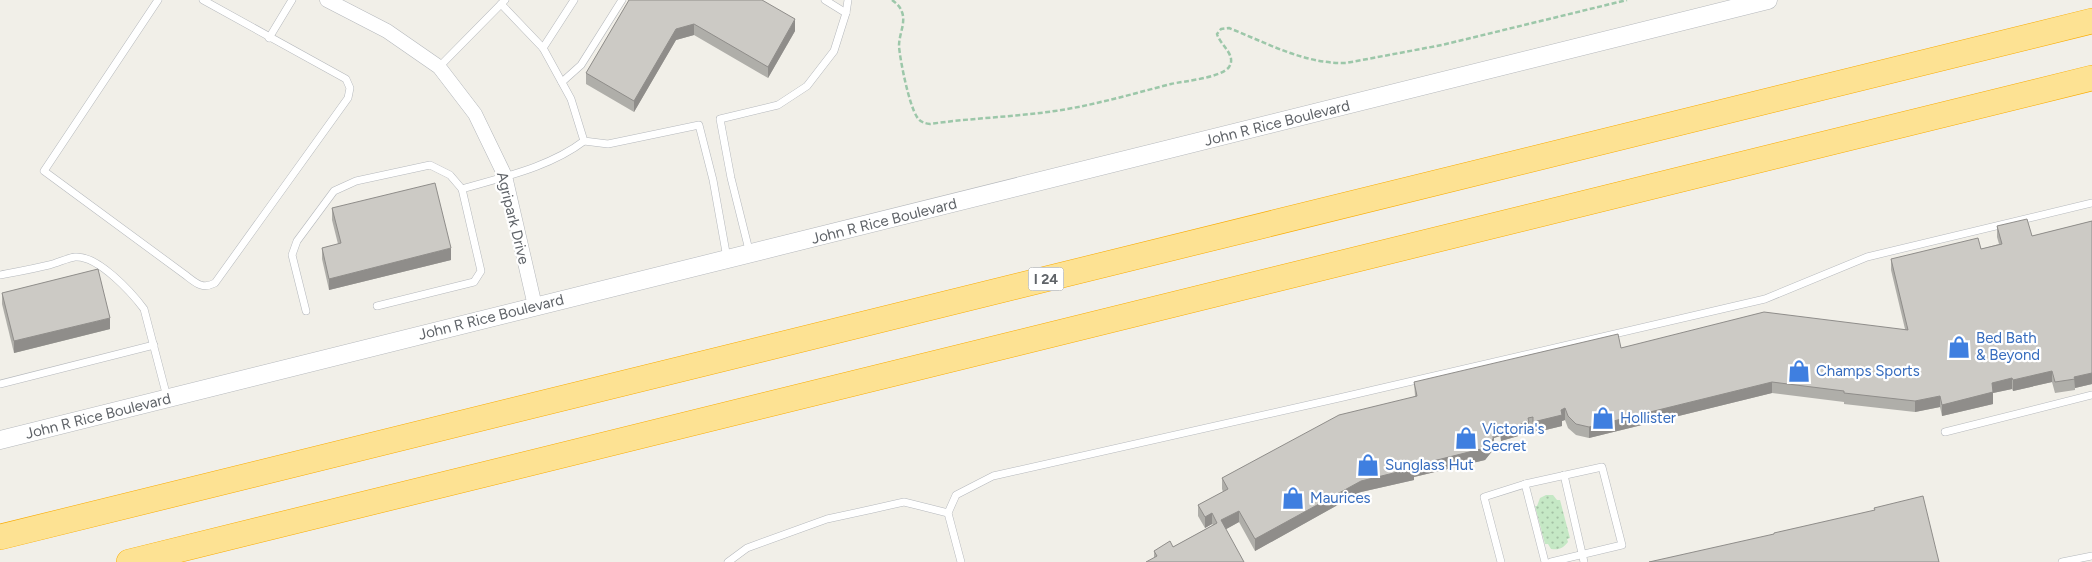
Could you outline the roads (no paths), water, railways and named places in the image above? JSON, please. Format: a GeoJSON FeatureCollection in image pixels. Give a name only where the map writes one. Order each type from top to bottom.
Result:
{"type":"FeatureCollection","features":[{"type":"Feature","properties":{"kind":"highway","name":"I 24"},"geometry":{"type":"LineString","coordinates":[[0,537],[2092,21]]}},
{"type":"Feature","properties":{"kind":"highway"},"geometry":{"type":"LineString","coordinates":[[130,562],[2092,78]]}},
{"type":"Feature","properties":{"kind":"street","name":"Agripark Drive"},"geometry":{"type":"LineString","coordinates":[[327,0],[387,31],[439,67],[475,114],[505,176],[535,306]]}},
{"type":"Feature","properties":{"kind":"street","name":"John R Rice Boulevard"},"geometry":{"type":"LineString","coordinates":[[0,440],[727,258],[750,255],[1768,0]]}},
{"type":"Feature","properties":{"kind":"lane"},"geometry":{"type":"LineString","coordinates":[[158,0],[44,171],[199,285],[207,287],[215,284],[348,98],[350,88],[346,79],[203,0]]}},
{"type":"Feature","properties":{"kind":"lane"},"geometry":{"type":"LineString","coordinates":[[270,38],[292,0]]}},
{"type":"Feature","properties":{"kind":"lane"},"geometry":{"type":"LineString","coordinates":[[543,48],[574,0]]}},
{"type":"Feature","properties":{"kind":"lane"},"geometry":{"type":"LineString","coordinates":[[562,82],[581,65],[622,0]]}},
{"type":"Feature","properties":{"kind":"lane"},"geometry":{"type":"LineString","coordinates":[[825,0],[846,13]]}},
{"type":"Feature","properties":{"kind":"lane"},"geometry":{"type":"LineString","coordinates":[[750,255],[731,178],[720,119],[778,104],[808,86],[834,51],[846,13],[848,0]]}},
{"type":"Feature","properties":{"kind":"lane"},"geometry":{"type":"LineString","coordinates":[[439,67],[503,2],[543,48],[571,99],[584,140]]}},
{"type":"Feature","properties":{"kind":"lane"},"geometry":{"type":"LineString","coordinates":[[462,188],[505,176],[567,154],[584,140],[608,144],[699,126],[713,180],[727,258]]}},
{"type":"Feature","properties":{"kind":"lane"},"geometry":{"type":"LineString","coordinates":[[306,311],[292,255],[297,241],[334,191],[356,181],[430,165],[450,175],[462,188],[482,271],[474,282],[377,306]]}},
{"type":"Feature","properties":{"kind":"lane"},"geometry":{"type":"LineString","coordinates":[[962,562],[948,513],[956,496],[993,476],[1339,398],[1765,298],[1867,257],[2092,202]]}},
{"type":"Feature","properties":{"kind":"lane"},"geometry":{"type":"LineString","coordinates":[[0,275],[49,265],[75,257],[83,258],[109,271],[135,297],[144,309],[168,398]]}},
{"type":"Feature","properties":{"kind":"lane"},"geometry":{"type":"LineString","coordinates":[[0,384],[154,345]]}},
{"type":"Feature","properties":{"kind":"lane"},"geometry":{"type":"LineString","coordinates":[[1945,432],[2092,395]]}},
{"type":"Feature","properties":{"kind":"lane"},"geometry":{"type":"LineString","coordinates":[[1501,562],[1484,497],[1526,484],[1602,467],[1622,545],[1583,558],[1551,562]]}},
{"type":"Feature","properties":{"kind":"lane"},"geometry":{"type":"LineString","coordinates":[[1564,475],[1583,558]]}},
{"type":"Feature","properties":{"kind":"lane"},"geometry":{"type":"LineString","coordinates":[[1526,484],[1545,562]]}},
{"type":"Feature","properties":{"kind":"lane"},"geometry":{"type":"LineString","coordinates":[[728,562],[747,548],[827,519],[904,502],[948,513]]}},
{"type":"Feature","properties":{"kind":"lane"},"geometry":{"type":"LineString","coordinates":[[2062,562],[2092,556]]}},
{"type":"Feature","properties":{"kind":"place","name":"Bed Bath & Beyond"},"geometry":{"type":"Point","coordinates":[1959,347]}},
{"type":"Feature","properties":{"kind":"place","name":"Champs Sports"},"geometry":{"type":"Point","coordinates":[1799,371]}},
{"type":"Feature","properties":{"kind":"place","name":"Hollister"},"geometry":{"type":"Point","coordinates":[1603,418]}},
{"type":"Feature","properties":{"kind":"place","name":"Victoria's Secret"},"geometry":{"type":"Point","coordinates":[1466,438]}},
{"type":"Feature","properties":{"kind":"place","name":"Sunglass Hut"},"geometry":{"type":"Point","coordinates":[1368,465]}},
{"type":"Feature","properties":{"kind":"place","name":"Maurices"},"geometry":{"type":"Point","coordinates":[1293,498]}}]}
